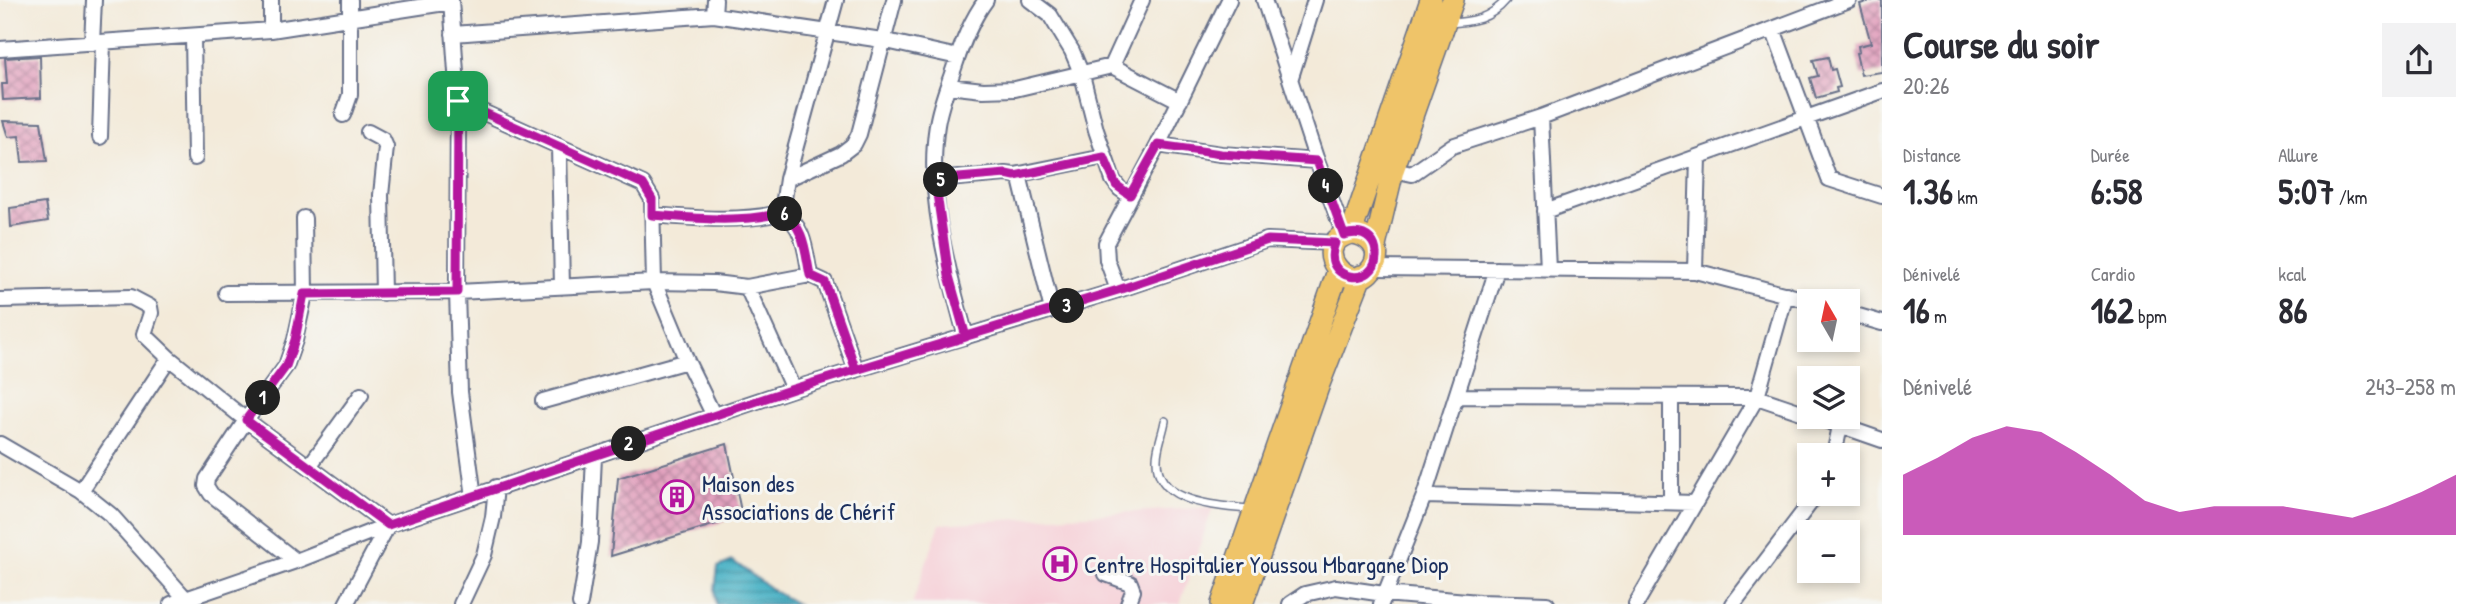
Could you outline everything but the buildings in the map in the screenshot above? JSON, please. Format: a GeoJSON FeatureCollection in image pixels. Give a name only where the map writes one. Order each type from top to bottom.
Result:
{"type":"FeatureCollection","features":[{"type":"Feature","properties":{"kind":"main road"},"geometry":{"type":"LineString","coordinates":[[1367,272],[1348,277],[1338,271],[1332,257],[1343,237],[1431,0]]}},
{"type":"Feature","properties":{"kind":"main road"},"geometry":{"type":"LineString","coordinates":[[1242,604],[1319,384],[1367,272],[1376,261],[1375,246],[1393,170],[1453,0]]}},
{"type":"Feature","properties":{"kind":"main road"},"geometry":{"type":"LineString","coordinates":[[1343,237],[1361,234],[1369,238],[1375,246]]}},
{"type":"Feature","properties":{"kind":"main road"},"geometry":{"type":"LineString","coordinates":[[1222,604],[1338,271]]}},
{"type":"Feature","properties":{"kind":"street"},"geometry":{"type":"LineString","coordinates":[[94,0],[100,137]]}},
{"type":"Feature","properties":{"kind":"street"},"geometry":{"type":"LineString","coordinates":[[271,0],[271,30]]}},
{"type":"Feature","properties":{"kind":"street"},"geometry":{"type":"LineString","coordinates":[[344,115],[349,95],[349,0]]}},
{"type":"Feature","properties":{"kind":"street"},"geometry":{"type":"LineString","coordinates":[[782,212],[788,179],[836,0]]}},
{"type":"Feature","properties":{"kind":"street"},"geometry":{"type":"LineString","coordinates":[[788,179],[841,154],[854,144],[859,134],[894,0]]}},
{"type":"Feature","properties":{"kind":"street"},"geometry":{"type":"LineString","coordinates":[[966,337],[949,276],[935,180],[938,120],[957,57],[969,28],[986,0]]}},
{"type":"Feature","properties":{"kind":"street"},"geometry":{"type":"LineString","coordinates":[[1030,0],[1054,20],[1082,75],[1104,157],[1116,185],[1130,195]]}},
{"type":"Feature","properties":{"kind":"street"},"geometry":{"type":"LineString","coordinates":[[1112,66],[1142,0]]}},
{"type":"Feature","properties":{"kind":"street"},"geometry":{"type":"LineString","coordinates":[[1118,290],[1107,260],[1106,243],[1158,145],[1229,0]]}},
{"type":"Feature","properties":{"kind":"street"},"geometry":{"type":"LineString","coordinates":[[0,444],[81,491],[111,515],[178,601],[296,561],[496,487],[594,457],[793,389],[1118,290],[1268,240],[1343,237],[1292,77],[1264,0]]}},
{"type":"Feature","properties":{"kind":"street"},"geometry":{"type":"LineString","coordinates":[[1292,77],[1315,0]]}},
{"type":"Feature","properties":{"kind":"street"},"geometry":{"type":"LineString","coordinates":[[1393,170],[1412,174],[1452,146],[1541,117],[1849,0]]}},
{"type":"Feature","properties":{"kind":"street"},"geometry":{"type":"LineString","coordinates":[[0,49],[271,30],[451,1],[458,101],[457,292],[460,392],[474,497]]}},
{"type":"Feature","properties":{"kind":"street"},"geometry":{"type":"LineString","coordinates":[[453,34],[714,7],[957,57]]}},
{"type":"Feature","properties":{"kind":"street"},"geometry":{"type":"LineString","coordinates":[[1773,29],[1829,179],[1882,196]]}},
{"type":"Feature","properties":{"kind":"street"},"geometry":{"type":"LineString","coordinates":[[193,36],[195,158]]}},
{"type":"Feature","properties":{"kind":"street"},"geometry":{"type":"LineString","coordinates":[[948,86],[983,90],[1015,89],[1112,66],[1180,101]]}},
{"type":"Feature","properties":{"kind":"street"},"geometry":{"type":"LineString","coordinates":[[1545,211],[1882,91]]}},
{"type":"Feature","properties":{"kind":"street"},"geometry":{"type":"LineString","coordinates":[[458,101],[643,184],[652,199],[654,282],[687,361],[714,416]]}},
{"type":"Feature","properties":{"kind":"street"},"geometry":{"type":"LineString","coordinates":[[1541,117],[1548,270]]}},
{"type":"Feature","properties":{"kind":"street"},"geometry":{"type":"LineString","coordinates":[[368,132],[383,139],[386,147],[381,195],[383,293]]}},
{"type":"Feature","properties":{"kind":"street"},"geometry":{"type":"LineString","coordinates":[[1158,145],[1256,158],[1317,161]]}},
{"type":"Feature","properties":{"kind":"street"},"geometry":{"type":"LineString","coordinates":[[559,146],[562,287]]}},
{"type":"Feature","properties":{"kind":"street"},"geometry":{"type":"LineString","coordinates":[[935,180],[1006,174],[1015,176],[1104,157]]}},
{"type":"Feature","properties":{"kind":"street"},"geometry":{"type":"LineString","coordinates":[[1695,271],[1698,157]]}},
{"type":"Feature","properties":{"kind":"street"},"geometry":{"type":"LineString","coordinates":[[1015,176],[1021,182],[1052,310]]}},
{"type":"Feature","properties":{"kind":"street"},"geometry":{"type":"LineString","coordinates":[[652,215],[735,218],[766,217],[782,212]]}},
{"type":"Feature","properties":{"kind":"street"},"geometry":{"type":"LineString","coordinates":[[782,212],[795,221],[801,234],[810,275]]}},
{"type":"Feature","properties":{"kind":"street"},"geometry":{"type":"LineString","coordinates":[[296,561],[211,494],[206,486],[207,479],[246,420],[286,366],[295,340],[304,294],[304,218]]}},
{"type":"Feature","properties":{"kind":"street"},"geometry":{"type":"LineString","coordinates":[[1383,599],[1424,496],[1497,269]]}},
{"type":"Feature","properties":{"kind":"street"},"geometry":{"type":"LineString","coordinates":[[1367,272],[1497,269],[1695,271],[1797,297]]}},
{"type":"Feature","properties":{"kind":"street"},"geometry":{"type":"LineString","coordinates":[[226,293],[457,292],[654,282],[747,286],[810,275],[825,282],[856,370]]}},
{"type":"Feature","properties":{"kind":"street"},"geometry":{"type":"LineString","coordinates":[[747,286],[793,389]]}},
{"type":"Feature","properties":{"kind":"street"},"geometry":{"type":"LineString","coordinates":[[1636,604],[1756,397],[1786,294]]}},
{"type":"Feature","properties":{"kind":"street"},"geometry":{"type":"LineString","coordinates":[[0,300],[131,297],[152,310],[144,334],[169,358],[246,420],[388,525]]}},
{"type":"Feature","properties":{"kind":"street"},"geometry":{"type":"LineString","coordinates":[[1860,317],[1882,323]]}},
{"type":"Feature","properties":{"kind":"street"},"geometry":{"type":"LineString","coordinates":[[81,491],[169,358]]}},
{"type":"Feature","properties":{"kind":"street"},"geometry":{"type":"LineString","coordinates":[[543,401],[687,361]]}},
{"type":"Feature","properties":{"kind":"street"},"geometry":{"type":"LineString","coordinates":[[310,465],[361,395]]}},
{"type":"Feature","properties":{"kind":"street"},"geometry":{"type":"LineString","coordinates":[[1456,396],[1756,397],[1797,411]]}},
{"type":"Feature","properties":{"kind":"street"},"geometry":{"type":"LineString","coordinates":[[1671,397],[1671,502]]}},
{"type":"Feature","properties":{"kind":"street"},"geometry":{"type":"LineString","coordinates":[[1849,429],[1882,440]]}},
{"type":"Feature","properties":{"kind":"street"},"geometry":{"type":"LineString","coordinates":[[580,604],[590,542],[594,457]]}},
{"type":"Feature","properties":{"kind":"street"},"geometry":{"type":"LineString","coordinates":[[461,604],[484,555],[493,517],[496,487]]}},
{"type":"Feature","properties":{"kind":"street"},"geometry":{"type":"LineString","coordinates":[[1424,496],[1695,503]]}},
{"type":"Feature","properties":{"kind":"street"},"geometry":{"type":"LineString","coordinates":[[1734,604],[1808,506]]}},
{"type":"Feature","properties":{"kind":"street"},"geometry":{"type":"LineString","coordinates":[[346,604],[388,525]]}},
{"type":"Feature","properties":{"kind":"street"},"geometry":{"type":"LineString","coordinates":[[1105,574],[1130,583],[1133,591],[1128,604]]}},
{"type":"Feature","properties":{"kind":"street"},"geometry":{"type":"LineString","coordinates":[[1290,604],[1305,594],[1336,587],[1383,599],[1548,604]]}},
{"type":"Feature","properties":{"kind":"lane"},"geometry":{"type":"LineString","coordinates":[[1444,23],[1474,22],[1491,14],[1506,0]]}},
{"type":"Feature","properties":{"kind":"lane"},"geometry":{"type":"LineString","coordinates":[[1166,421],[1157,460],[1162,481],[1175,494],[1195,501],[1254,510]]}},
{"type":"Feature","properties":{"kind":"shaded area","name":"Centre Hospitalier Youssou Mbargane Diop"},"geometry":{"type":"Polygon","coordinates":[[[1213,507],[1180,604],[912,604],[940,524],[1213,507]]]}},
{"type":"Feature","properties":{"kind":"water"},"geometry":{"type":"Polygon","coordinates":[[[733,561],[797,604],[716,604],[718,567],[733,561]]]}},
{"type":"Feature","properties":{"kind":"place","name":"Maison des Associations de Chérif"},"geometry":{"type":"Point","coordinates":[677,497]}},
{"type":"Feature","properties":{"kind":"place","name":"Centre Hospitalier Youssou Mbargane Diop"},"geometry":{"type":"Point","coordinates":[1060,564]}},
{"type":"Feature","properties":{"kind":"route"},"geometry":{"type":"LineString","coordinates":[[458,101],[457,292],[304,294],[295,340],[286,366],[246,420],[388,525],[793,389],[966,337],[1118,290],[1268,240],[1335,243],[1332,250],[1334,265],[1348,277],[1367,273],[1376,261],[1375,246],[1369,238],[1361,234],[1344,235],[1317,161],[1289,161],[1158,145],[1130,195],[1116,185],[1104,157],[1015,176],[1006,174],[935,180],[949,276],[966,337],[856,370],[825,282],[810,275],[801,234],[795,221],[782,212],[766,217],[735,218],[652,215],[652,199],[643,184],[458,101]]}}]}
